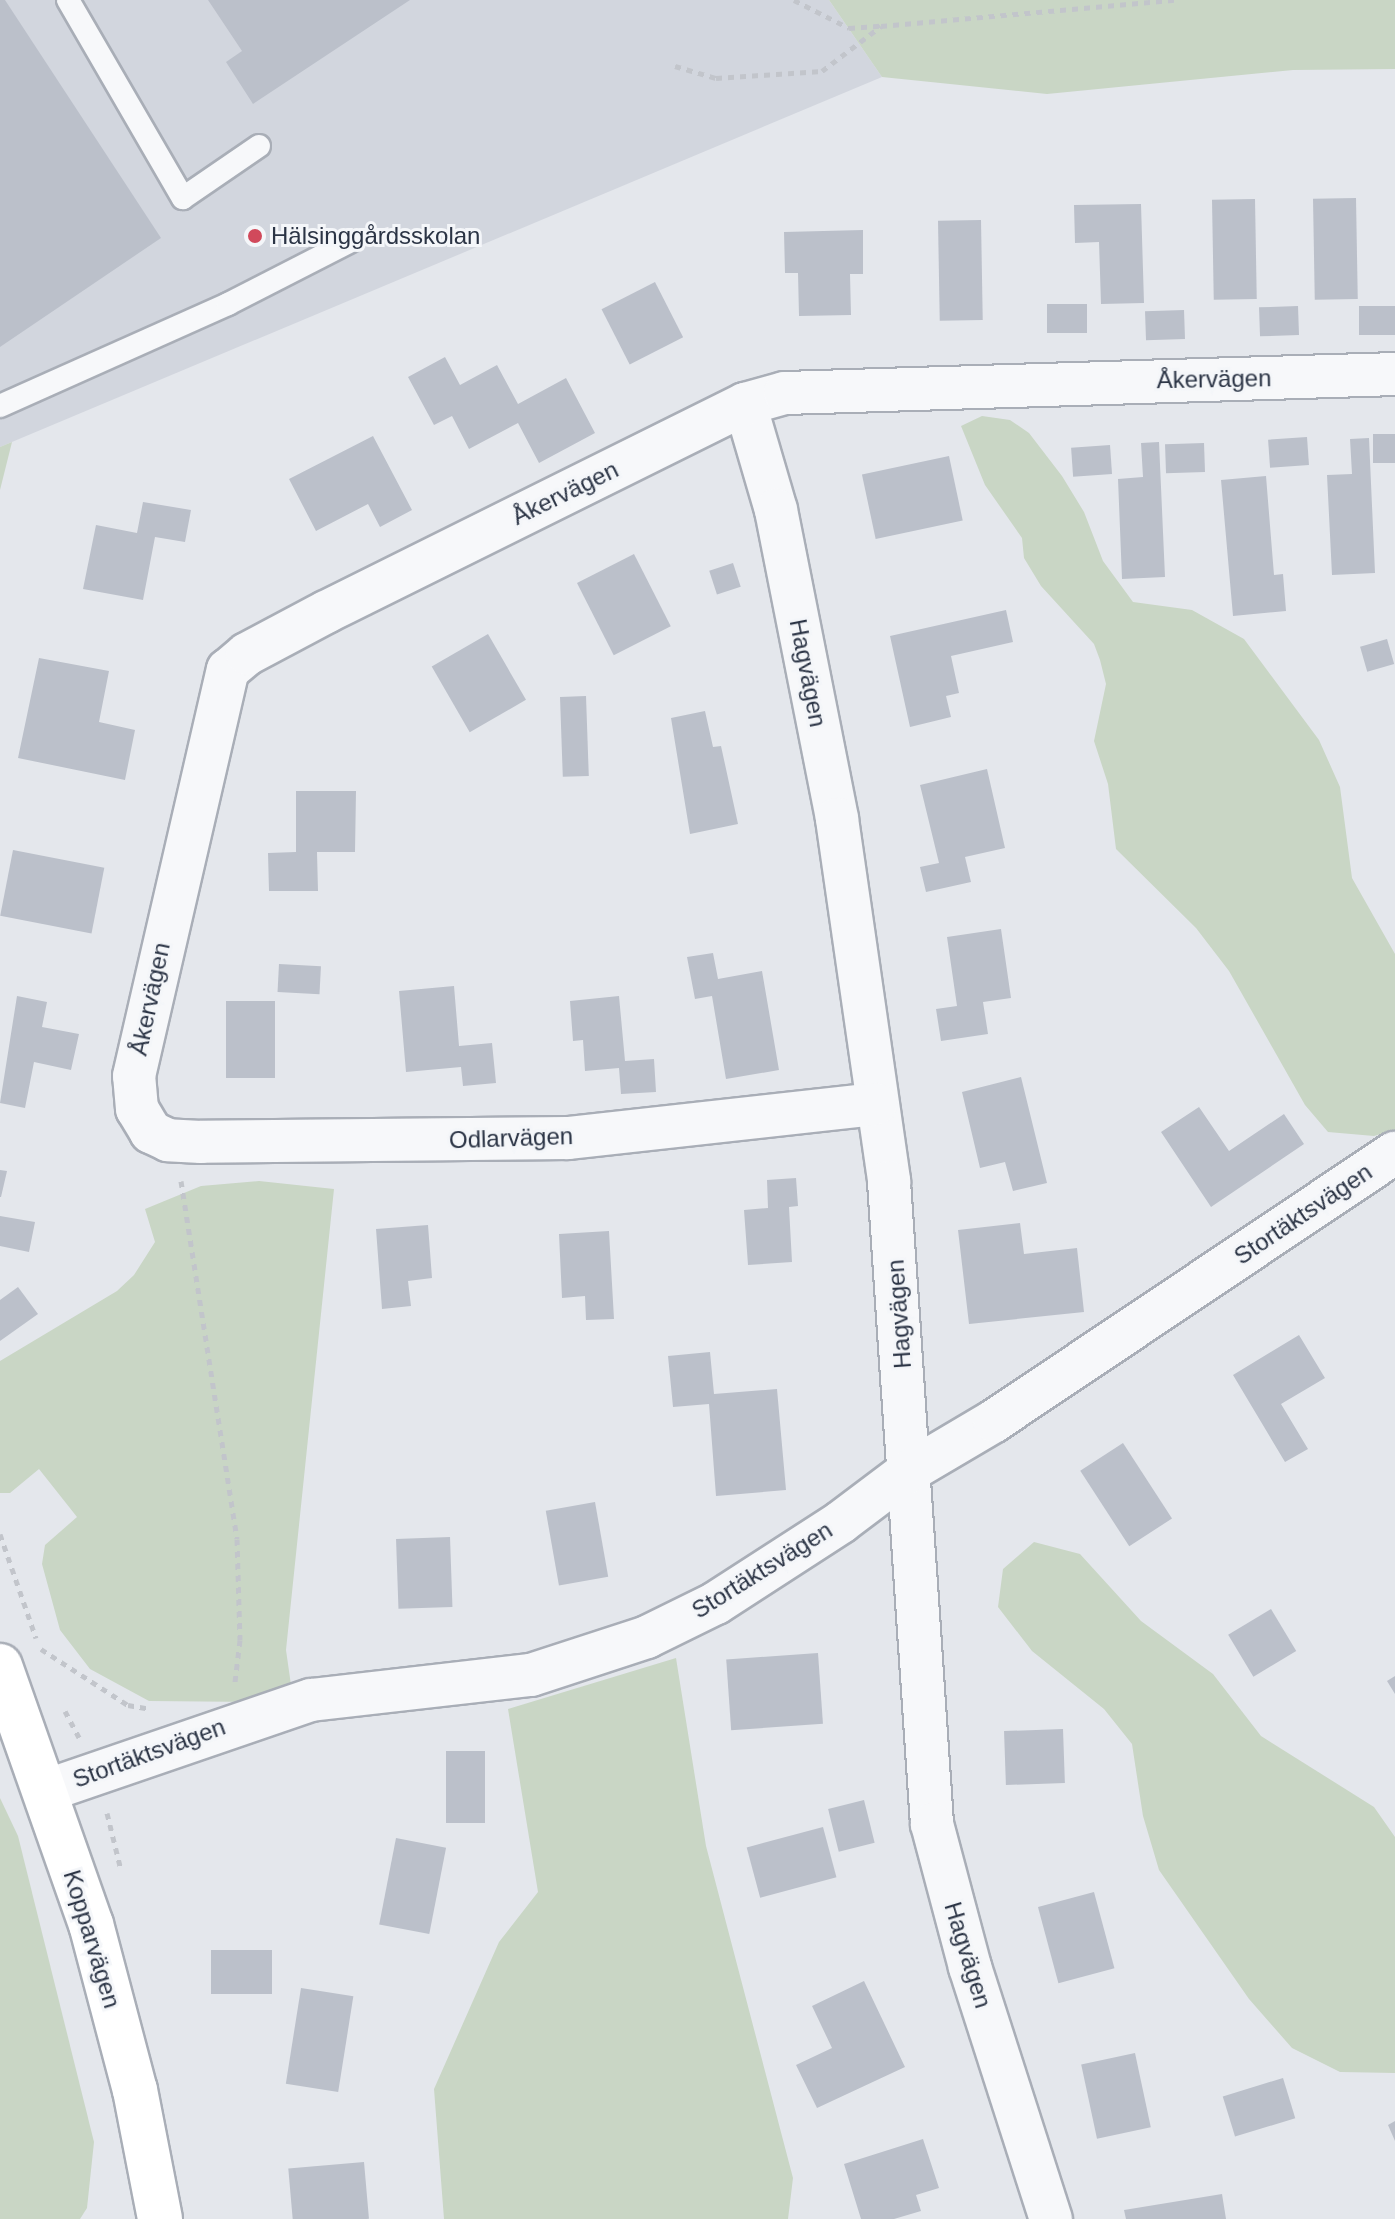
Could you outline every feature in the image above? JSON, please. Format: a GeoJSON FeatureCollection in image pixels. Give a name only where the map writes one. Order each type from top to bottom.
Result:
{"type":"FeatureCollection","features":[{"type":"Feature","properties":{"kind":"street","name":"Åkervägen"},"geometry":{"type":"LineString","coordinates":[[161,1134],[137,1109],[134,1076],[228,670],[247,654],[745,404],[785,393],[1395,374]]}},
{"type":"Feature","properties":{"kind":"street","name":"Hagvägen"},"geometry":{"type":"LineString","coordinates":[[745,404],[776,510],[837,819],[889,1182],[906,1410],[906,1473],[932,1824],[970,1967],[1051,2219]]}},
{"type":"Feature","properties":{"kind":"street","name":"Odlarvägen"},"geometry":{"type":"LineString","coordinates":[[161,1134],[568,1138],[876,1104]]}},
{"type":"Feature","properties":{"kind":"street","name":"Stortäktsvägen"},"geometry":{"type":"LineString","coordinates":[[45,1791],[226,1726],[324,1697],[517,1677],[583,1662],[716,1603],[906,1473],[994,1421],[1395,1153]]}},
{"type":"Feature","properties":{"kind":"street","name":"Kopparvägen"},"geometry":{"type":"LineString","coordinates":[[0,1666],[91,1924],[135,2090],[160,2219]]}},
{"type":"Feature","properties":{"kind":"lane"},"geometry":{"type":"LineString","coordinates":[[68,0],[183,198],[259,146]]}},
{"type":"Feature","properties":{"kind":"lane"},"geometry":{"type":"LineString","coordinates":[[0,406],[228,304],[349,242]]}},
{"type":"Feature","properties":{"kind":"path"},"geometry":{"type":"LineString","coordinates":[[794,0],[849,28],[1175,0]]}},
{"type":"Feature","properties":{"kind":"path"},"geometry":{"type":"LineString","coordinates":[[675,66],[716,78],[822,71],[881,26]]}},
{"type":"Feature","properties":{"kind":"path"},"geometry":{"type":"LineString","coordinates":[[161,1134],[237,1539],[240,1640],[226,1726]]}},
{"type":"Feature","properties":{"kind":"path"},"geometry":{"type":"LineString","coordinates":[[39,1647],[128,1705],[156,1711]]}},
{"type":"Feature","properties":{"kind":"shaded area","name":"Hälsinggårdsskolan"},"geometry":{"type":"Polygon","coordinates":[[[0,0],[829,0],[882,77],[0,447],[0,0]]]}},
{"type":"Feature","properties":{"kind":"green space"},"geometry":{"type":"Polygon","coordinates":[[[829,0],[1395,0],[1395,69],[1293,70],[1047,94],[882,77],[829,0]]]}},
{"type":"Feature","properties":{"kind":"green space"},"geometry":{"type":"Polygon","coordinates":[[[982,416],[1010,420],[1029,433],[1062,476],[1084,512],[1103,561],[1133,602],[1192,610],[1244,639],[1319,740],[1340,787],[1352,878],[1395,954],[1395,1130],[1374,1136],[1328,1132],[1305,1105],[1229,971],[1196,928],[1116,849],[1108,784],[1094,741],[1106,684],[1100,660],[1094,644],[1041,586],[1024,558],[1022,538],[985,485],[961,426],[982,416]]]}},
{"type":"Feature","properties":{"kind":"green space"},"geometry":{"type":"Polygon","coordinates":[[[12,442],[0,490],[0,447],[12,442]]]}},
{"type":"Feature","properties":{"kind":"green space"},"geometry":{"type":"Polygon","coordinates":[[[259,1181],[334,1189],[286,1650],[292,1692],[260,1702],[149,1701],[90,1669],[60,1630],[42,1564],[45,1545],[77,1517],[39,1469],[10,1493],[0,1493],[0,1361],[117,1291],[134,1275],[155,1242],[145,1209],[201,1186],[259,1181]]]}},
{"type":"Feature","properties":{"kind":"green space"},"geometry":{"type":"Polygon","coordinates":[[[1034,1542],[1080,1554],[1141,1621],[1213,1674],[1261,1736],[1374,1807],[1395,1837],[1395,2073],[1340,2072],[1292,2048],[1249,1999],[1159,1870],[1143,1816],[1132,1744],[1104,1709],[1032,1651],[998,1607],[1003,1569],[1034,1542]]]}},
{"type":"Feature","properties":{"kind":"green space"},"geometry":{"type":"Polygon","coordinates":[[[676,1658],[706,1846],[793,2178],[788,2219],[444,2219],[434,2089],[499,1942],[538,1892],[508,1709],[676,1658]]]}},
{"type":"Feature","properties":{"kind":"green space"},"geometry":{"type":"Polygon","coordinates":[[[0,1798],[18,1836],[94,2142],[87,2208],[80,2219],[0,2219],[0,1798]]]}},
{"type":"Feature","properties":{"kind":"building"},"geometry":{"type":"Polygon","coordinates":[[[0,0],[5,0],[161,238],[0,347],[0,0]]]}},
{"type":"Feature","properties":{"kind":"building"},"geometry":{"type":"Polygon","coordinates":[[[208,0],[410,0],[253,104],[226,62],[242,51],[208,0]]]}},
{"type":"Feature","properties":{"kind":"building"},"geometry":{"type":"Polygon","coordinates":[[[1356,198],[1358,299],[1315,300],[1313,199],[1356,198]]]}},
{"type":"Feature","properties":{"kind":"building"},"geometry":{"type":"Polygon","coordinates":[[[1255,199],[1257,299],[1214,300],[1212,200],[1255,199]]]}},
{"type":"Feature","properties":{"kind":"building"},"geometry":{"type":"Polygon","coordinates":[[[1141,204],[1144,303],[1101,304],[1099,242],[1075,243],[1074,205],[1141,204]]]}},
{"type":"Feature","properties":{"kind":"building"},"geometry":{"type":"Polygon","coordinates":[[[981,220],[983,320],[940,321],[938,221],[981,220]]]}},
{"type":"Feature","properties":{"kind":"building"},"geometry":{"type":"Polygon","coordinates":[[[863,230],[863,274],[850,274],[851,315],[799,316],[798,273],[785,273],[784,232],[863,230]]]}},
{"type":"Feature","properties":{"kind":"building"},"geometry":{"type":"Polygon","coordinates":[[[655,282],[683,337],[630,364],[602,309],[655,282]]]}},
{"type":"Feature","properties":{"kind":"building"},"geometry":{"type":"Polygon","coordinates":[[[1047,304],[1087,304],[1087,333],[1047,333],[1047,304]]]}},
{"type":"Feature","properties":{"kind":"building"},"geometry":{"type":"Polygon","coordinates":[[[1298,306],[1299,335],[1260,336],[1259,307],[1298,306]]]}},
{"type":"Feature","properties":{"kind":"building"},"geometry":{"type":"Polygon","coordinates":[[[1359,306],[1395,306],[1395,335],[1359,335],[1359,306]]]}},
{"type":"Feature","properties":{"kind":"building"},"geometry":{"type":"Polygon","coordinates":[[[1184,310],[1185,339],[1146,340],[1145,311],[1184,310]]]}},
{"type":"Feature","properties":{"kind":"building"},"geometry":{"type":"Polygon","coordinates":[[[445,357],[460,385],[497,365],[518,404],[566,378],[595,433],[539,463],[518,423],[469,449],[452,416],[434,425],[408,377],[445,357]]]}},
{"type":"Feature","properties":{"kind":"building"},"geometry":{"type":"Polygon","coordinates":[[[1373,434],[1395,434],[1395,463],[1373,463],[1373,434]]]}},
{"type":"Feature","properties":{"kind":"building"},"geometry":{"type":"Polygon","coordinates":[[[373,436],[412,510],[380,527],[368,504],[316,531],[289,479],[373,436]]]}},
{"type":"Feature","properties":{"kind":"building"},"geometry":{"type":"Polygon","coordinates":[[[1307,437],[1309,465],[1270,468],[1268,440],[1307,437]]]}},
{"type":"Feature","properties":{"kind":"building"},"geometry":{"type":"Polygon","coordinates":[[[1369,438],[1375,573],[1332,575],[1327,475],[1352,474],[1350,439],[1369,438]]]}},
{"type":"Feature","properties":{"kind":"building"},"geometry":{"type":"Polygon","coordinates":[[[1159,442],[1165,577],[1122,579],[1118,479],[1143,477],[1141,443],[1159,442]]]}},
{"type":"Feature","properties":{"kind":"building"},"geometry":{"type":"Polygon","coordinates":[[[1204,443],[1205,472],[1166,473],[1165,444],[1204,443]]]}},
{"type":"Feature","properties":{"kind":"building"},"geometry":{"type":"Polygon","coordinates":[[[1110,445],[1112,474],[1073,477],[1071,448],[1110,445]]]}},
{"type":"Feature","properties":{"kind":"building"},"geometry":{"type":"Polygon","coordinates":[[[949,456],[963,521],[876,539],[862,475],[949,456]]]}},
{"type":"Feature","properties":{"kind":"building"},"geometry":{"type":"Polygon","coordinates":[[[1266,476],[1274,575],[1283,574],[1286,611],[1233,616],[1221,480],[1266,476]]]}},
{"type":"Feature","properties":{"kind":"building"},"geometry":{"type":"Polygon","coordinates":[[[143,502],[191,510],[185,542],[155,537],[143,600],[83,589],[96,525],[137,533],[143,502]]]}},
{"type":"Feature","properties":{"kind":"building"},"geometry":{"type":"Polygon","coordinates":[[[634,554],[671,626],[614,655],[577,583],[634,554]]]}},
{"type":"Feature","properties":{"kind":"building"},"geometry":{"type":"Polygon","coordinates":[[[733,563],[741,587],[717,595],[709,571],[733,563]]]}},
{"type":"Feature","properties":{"kind":"building"},"geometry":{"type":"Polygon","coordinates":[[[1006,610],[1013,642],[951,656],[959,693],[946,696],[951,717],[910,727],[890,636],[1006,610]]]}},
{"type":"Feature","properties":{"kind":"building"},"geometry":{"type":"Polygon","coordinates":[[[488,634],[526,700],[470,732],[432,666],[488,634]]]}},
{"type":"Feature","properties":{"kind":"building"},"geometry":{"type":"Polygon","coordinates":[[[1387,639],[1394,664],[1367,672],[1360,647],[1387,639]]]}},
{"type":"Feature","properties":{"kind":"building"},"geometry":{"type":"Polygon","coordinates":[[[39,658],[109,671],[99,722],[135,730],[125,780],[18,758],[39,658]]]}},
{"type":"Feature","properties":{"kind":"building"},"geometry":{"type":"Polygon","coordinates":[[[586,696],[589,776],[563,777],[560,697],[586,696]]]}},
{"type":"Feature","properties":{"kind":"building"},"geometry":{"type":"Polygon","coordinates":[[[705,711],[713,747],[721,746],[738,824],[690,834],[671,718],[705,711]]]}},
{"type":"Feature","properties":{"kind":"building"},"geometry":{"type":"Polygon","coordinates":[[[987,769],[1005,848],[965,857],[971,882],[926,892],[920,867],[939,863],[920,785],[987,769]]]}},
{"type":"Feature","properties":{"kind":"building"},"geometry":{"type":"Polygon","coordinates":[[[296,791],[356,791],[355,852],[317,852],[318,891],[269,891],[268,853],[296,852],[296,791]]]}},
{"type":"Feature","properties":{"kind":"building"},"geometry":{"type":"Polygon","coordinates":[[[13,850],[104,868],[92,934],[0,916],[13,850]]]}},
{"type":"Feature","properties":{"kind":"building"},"geometry":{"type":"Polygon","coordinates":[[[1001,929],[1011,998],[983,1002],[988,1034],[941,1041],[936,1009],[957,1006],[947,937],[1001,929]]]}},
{"type":"Feature","properties":{"kind":"building"},"geometry":{"type":"Polygon","coordinates":[[[713,953],[718,979],[762,971],[779,1070],[726,1079],[712,996],[695,999],[687,957],[713,953]]]}},
{"type":"Feature","properties":{"kind":"building"},"geometry":{"type":"Polygon","coordinates":[[[279,964],[321,966],[319,994],[278,992],[279,964]]]}},
{"type":"Feature","properties":{"kind":"building"},"geometry":{"type":"Polygon","coordinates":[[[454,986],[459,1046],[492,1043],[496,1083],[463,1086],[461,1067],[406,1072],[399,991],[454,986]]]}},
{"type":"Feature","properties":{"kind":"building"},"geometry":{"type":"Polygon","coordinates":[[[17,996],[47,1002],[42,1027],[79,1034],[71,1070],[34,1062],[25,1108],[0,1103],[17,996]]]}},
{"type":"Feature","properties":{"kind":"building"},"geometry":{"type":"Polygon","coordinates":[[[619,996],[625,1061],[654,1059],[656,1092],[621,1094],[619,1068],[585,1071],[583,1040],[573,1041],[570,1001],[619,996]]]}},
{"type":"Feature","properties":{"kind":"building"},"geometry":{"type":"Polygon","coordinates":[[[226,1001],[275,1001],[275,1078],[226,1078],[226,1001]]]}},
{"type":"Feature","properties":{"kind":"building"},"geometry":{"type":"Polygon","coordinates":[[[1021,1077],[1047,1183],[1013,1191],[1005,1162],[980,1168],[962,1092],[1021,1077]]]}},
{"type":"Feature","properties":{"kind":"building"},"geometry":{"type":"Polygon","coordinates":[[[1199,1107],[1229,1151],[1284,1114],[1304,1144],[1211,1207],[1161,1132],[1199,1107]]]}},
{"type":"Feature","properties":{"kind":"building"},"geometry":{"type":"Polygon","coordinates":[[[0,1170],[7,1171],[1,1197],[0,1197],[0,1170]]]}},
{"type":"Feature","properties":{"kind":"building"},"geometry":{"type":"Polygon","coordinates":[[[796,1178],[798,1206],[789,1207],[792,1262],[748,1265],[744,1210],[768,1208],[767,1180],[796,1178]]]}},
{"type":"Feature","properties":{"kind":"building"},"geometry":{"type":"Polygon","coordinates":[[[0,1216],[35,1222],[29,1252],[0,1246],[0,1216]]]}},
{"type":"Feature","properties":{"kind":"building"},"geometry":{"type":"Polygon","coordinates":[[[1020,1223],[1024,1254],[1077,1248],[1084,1312],[969,1324],[958,1230],[1020,1223]]]}},
{"type":"Feature","properties":{"kind":"building"},"geometry":{"type":"Polygon","coordinates":[[[428,1225],[432,1278],[408,1281],[411,1306],[382,1309],[376,1229],[428,1225]]]}},
{"type":"Feature","properties":{"kind":"building"},"geometry":{"type":"Polygon","coordinates":[[[609,1231],[614,1319],[586,1320],[585,1296],[562,1298],[559,1234],[609,1231]]]}},
{"type":"Feature","properties":{"kind":"building"},"geometry":{"type":"Polygon","coordinates":[[[18,1287],[38,1314],[0,1341],[0,1300],[18,1287]]]}},
{"type":"Feature","properties":{"kind":"building"},"geometry":{"type":"Polygon","coordinates":[[[1299,1335],[1325,1378],[1281,1404],[1308,1449],[1285,1462],[1233,1375],[1299,1335]]]}},
{"type":"Feature","properties":{"kind":"building"},"geometry":{"type":"Polygon","coordinates":[[[710,1352],[714,1394],[777,1389],[786,1490],[716,1496],[709,1404],[673,1407],[668,1356],[710,1352]]]}},
{"type":"Feature","properties":{"kind":"building"},"geometry":{"type":"Polygon","coordinates":[[[1123,1443],[1172,1518],[1129,1546],[1080,1471],[1123,1443]]]}},
{"type":"Feature","properties":{"kind":"building"},"geometry":{"type":"Polygon","coordinates":[[[595,1502],[608,1577],[559,1586],[546,1511],[595,1502]]]}},
{"type":"Feature","properties":{"kind":"building"},"geometry":{"type":"Polygon","coordinates":[[[450,1537],[452,1607],[398,1609],[396,1539],[450,1537]]]}},
{"type":"Feature","properties":{"kind":"building"},"geometry":{"type":"Polygon","coordinates":[[[1271,1609],[1296,1651],[1253,1677],[1228,1635],[1271,1609]]]}},
{"type":"Feature","properties":{"kind":"building"},"geometry":{"type":"Polygon","coordinates":[[[818,1653],[823,1724],[731,1730],[726,1659],[818,1653]]]}},
{"type":"Feature","properties":{"kind":"building"},"geometry":{"type":"Polygon","coordinates":[[[1395,1676],[1395,1694],[1387,1681],[1395,1676]]]}},
{"type":"Feature","properties":{"kind":"building"},"geometry":{"type":"Polygon","coordinates":[[[1063,1729],[1065,1783],[1006,1785],[1004,1731],[1063,1729]]]}},
{"type":"Feature","properties":{"kind":"building"},"geometry":{"type":"Polygon","coordinates":[[[446,1751],[485,1751],[485,1823],[446,1823],[446,1751]]]}},
{"type":"Feature","properties":{"kind":"building"},"geometry":{"type":"Polygon","coordinates":[[[864,1800],[875,1843],[839,1852],[828,1809],[864,1800]]]}},
{"type":"Feature","properties":{"kind":"building"},"geometry":{"type":"Polygon","coordinates":[[[823,1827],[836,1877],[760,1898],[747,1847],[823,1827]]]}},
{"type":"Feature","properties":{"kind":"building"},"geometry":{"type":"Polygon","coordinates":[[[396,1838],[446,1848],[429,1934],[379,1924],[396,1838]]]}},
{"type":"Feature","properties":{"kind":"building"},"geometry":{"type":"Polygon","coordinates":[[[1094,1892],[1114,1968],[1058,1983],[1038,1907],[1094,1892]]]}},
{"type":"Feature","properties":{"kind":"building"},"geometry":{"type":"Polygon","coordinates":[[[211,1950],[272,1950],[272,1994],[211,1994],[211,1950]]]}},
{"type":"Feature","properties":{"kind":"building"},"geometry":{"type":"Polygon","coordinates":[[[864,1981],[905,2067],[817,2108],[796,2065],[832,2048],[812,2006],[864,1981]]]}},
{"type":"Feature","properties":{"kind":"building"},"geometry":{"type":"Polygon","coordinates":[[[301,1988],[353,1996],[338,2092],[286,2084],[301,1988]]]}},
{"type":"Feature","properties":{"kind":"building"},"geometry":{"type":"Polygon","coordinates":[[[1135,2053],[1151,2127],[1097,2139],[1081,2064],[1135,2053]]]}},
{"type":"Feature","properties":{"kind":"building"},"geometry":{"type":"Polygon","coordinates":[[[1283,2078],[1295,2118],[1235,2137],[1223,2096],[1283,2078]]]}},
{"type":"Feature","properties":{"kind":"building"},"geometry":{"type":"Polygon","coordinates":[[[1395,2121],[1395,2141],[1388,2125],[1395,2121]]]}},
{"type":"Feature","properties":{"kind":"building"},"geometry":{"type":"Polygon","coordinates":[[[923,2139],[939,2188],[916,2195],[921,2211],[894,2219],[861,2219],[844,2164],[923,2139]]]}},
{"type":"Feature","properties":{"kind":"building"},"geometry":{"type":"Polygon","coordinates":[[[364,2162],[369,2219],[293,2219],[288,2169],[364,2162]]]}},
{"type":"Feature","properties":{"kind":"building"},"geometry":{"type":"Polygon","coordinates":[[[1222,2194],[1226,2219],[1126,2219],[1124,2210],[1222,2194]]]}},
{"type":"Feature","properties":{"kind":"place","name":"Hälsinggårdsskolan"},"geometry":{"type":"Point","coordinates":[255,236]}}]}
